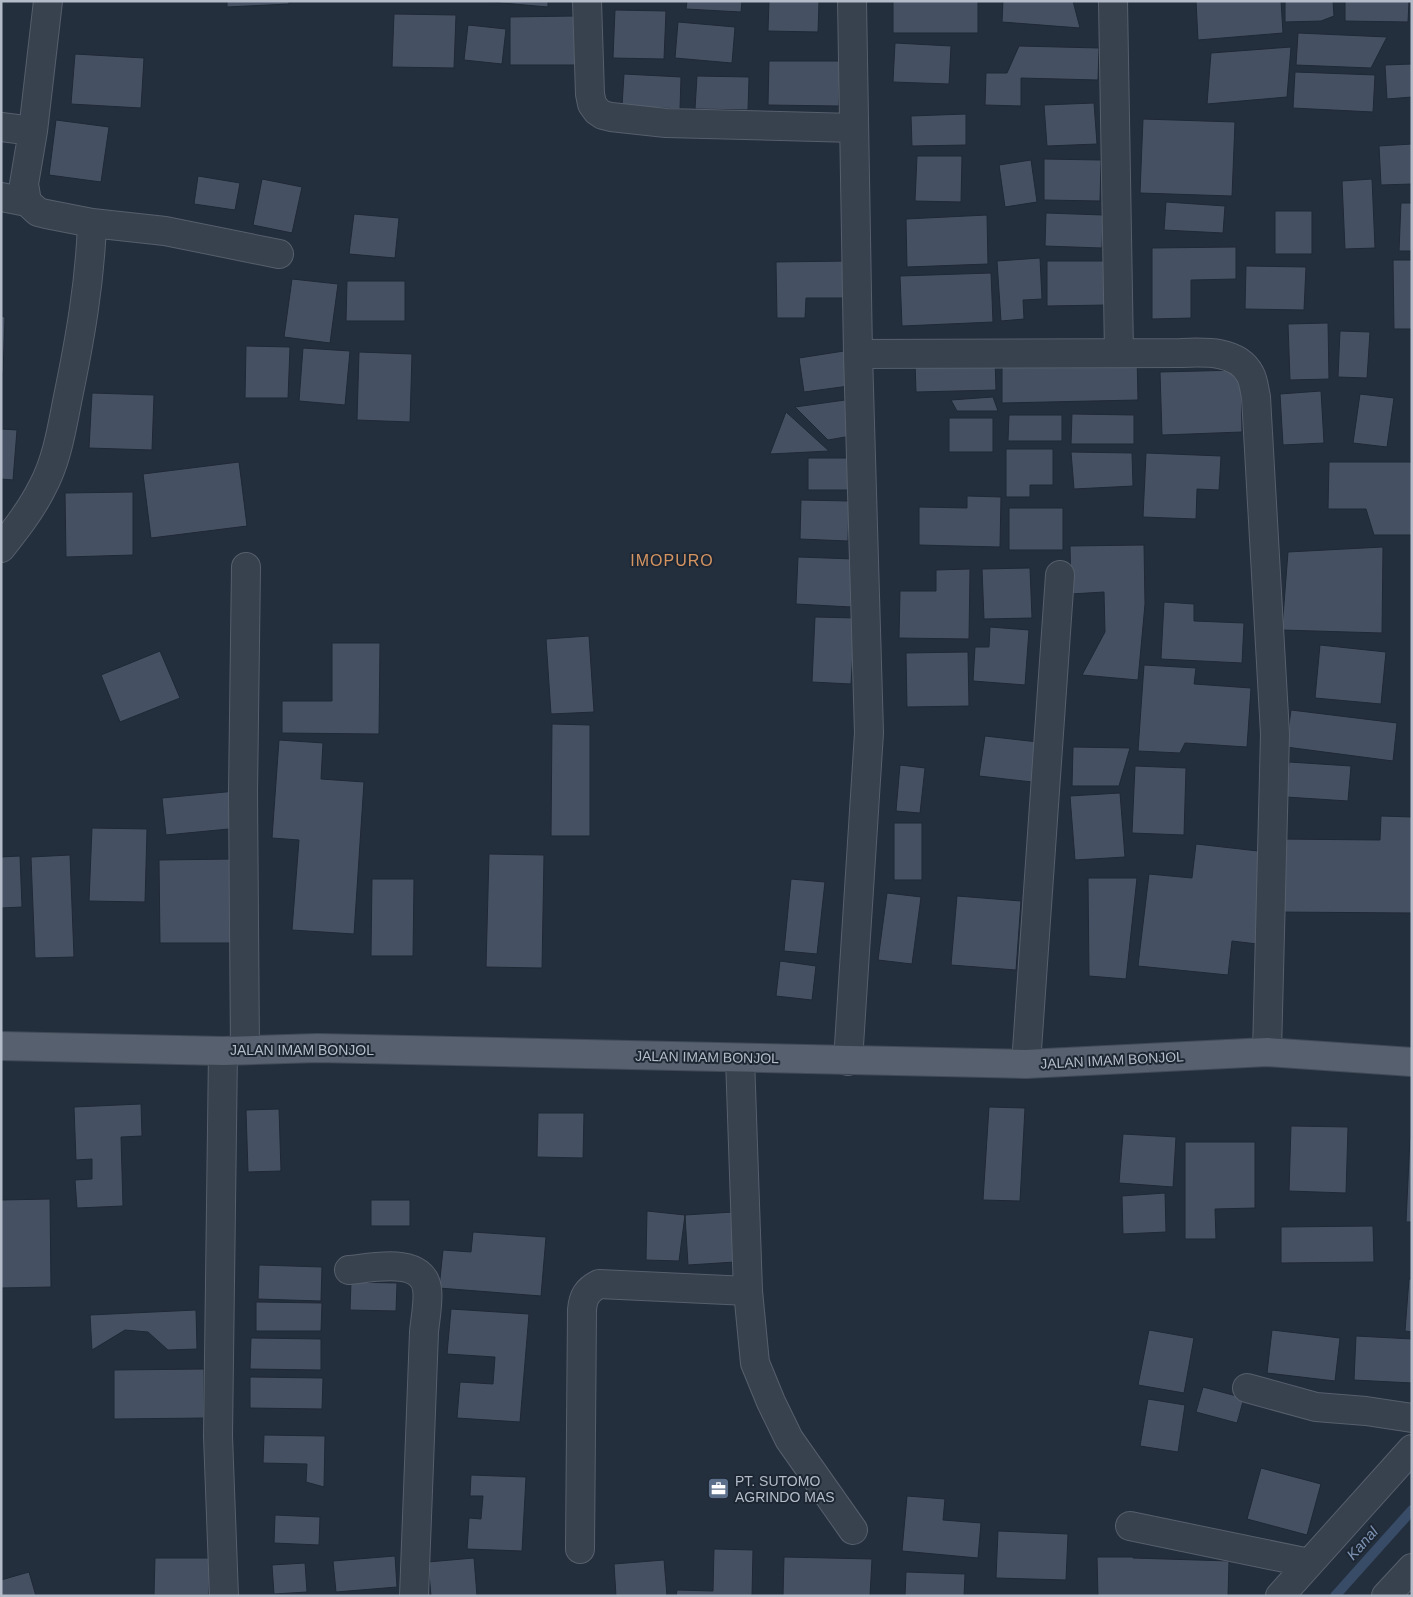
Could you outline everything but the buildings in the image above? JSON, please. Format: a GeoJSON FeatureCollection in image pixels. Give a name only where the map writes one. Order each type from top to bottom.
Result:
{"type":"FeatureCollection","features":[{"type":"Feature","properties":{"kind":"main road","name":"JALAN IMAM BONJOL"},"geometry":{"type":"LineString","coordinates":[[1,1046],[234,1050],[318,1048],[1026,1064],[1268,1052],[1412,1062]]}},
{"type":"Feature","properties":{"kind":"street"},"geometry":{"type":"LineString","coordinates":[[48,1],[24,184],[14,200],[46,214],[92,223],[165,232],[279,254]]}},
{"type":"Feature","properties":{"kind":"street"},"geometry":{"type":"LineString","coordinates":[[587,1],[590,94],[592,104],[603,115],[666,123],[854,128]]}},
{"type":"Feature","properties":{"kind":"street"},"geometry":{"type":"LineString","coordinates":[[848,1061],[870,733],[858,354],[852,1]]}},
{"type":"Feature","properties":{"kind":"street"},"geometry":{"type":"LineString","coordinates":[[1113,1],[1119,353]]}},
{"type":"Feature","properties":{"kind":"street"},"geometry":{"type":"LineString","coordinates":[[1,127],[32,131]]}},
{"type":"Feature","properties":{"kind":"street"},"geometry":{"type":"LineString","coordinates":[[1,548],[25,516],[43,487],[59,442],[81,328],[89,267],[92,223]]}},
{"type":"Feature","properties":{"kind":"street"},"geometry":{"type":"LineString","coordinates":[[858,354],[1202,352],[1222,354],[1238,362],[1249,372],[1256,396],[1275,734],[1268,1052]]}},
{"type":"Feature","properties":{"kind":"street"},"geometry":{"type":"LineString","coordinates":[[224,1596],[218,1436],[243,792],[246,567]]}},
{"type":"Feature","properties":{"kind":"street"},"geometry":{"type":"LineString","coordinates":[[1026,1064],[1060,575]]}},
{"type":"Feature","properties":{"kind":"street"},"geometry":{"type":"LineString","coordinates":[[740,1058],[748,1291],[755,1363],[789,1439],[853,1530]]}},
{"type":"Feature","properties":{"kind":"street"},"geometry":{"type":"LineString","coordinates":[[349,1270],[392,1266],[413,1269],[421,1277],[427,1288],[414,1596]]}},
{"type":"Feature","properties":{"kind":"street"},"geometry":{"type":"LineString","coordinates":[[580,1549],[582,1310],[583,1298],[586,1293],[599,1284],[748,1291]]}},
{"type":"Feature","properties":{"kind":"street"},"geometry":{"type":"LineString","coordinates":[[1247,1388],[1316,1406],[1412,1418]]}},
{"type":"Feature","properties":{"kind":"street"},"geometry":{"type":"LineString","coordinates":[[1280,1596],[1412,1449]]}},
{"type":"Feature","properties":{"kind":"street"},"geometry":{"type":"LineString","coordinates":[[1130,1526],[1309,1563]]}},
{"type":"Feature","properties":{"kind":"street"},"geometry":{"type":"LineString","coordinates":[[1386,1596],[1412,1568]]}},
{"type":"Feature","properties":{"kind":"waterway","name":"Kanal"},"geometry":{"type":"LineString","coordinates":[[1335,1596],[1412,1510]]}},
{"type":"Feature","properties":{"kind":"place","name":"PT. SUTOMO AGRINDO MAS"},"geometry":{"type":"Point","coordinates":[719,1489]}},
{"type":"Feature","properties":{"kind":"district","name":"IMOPURO"},"geometry":{"type":"Point","coordinates":[672,560]}}]}
